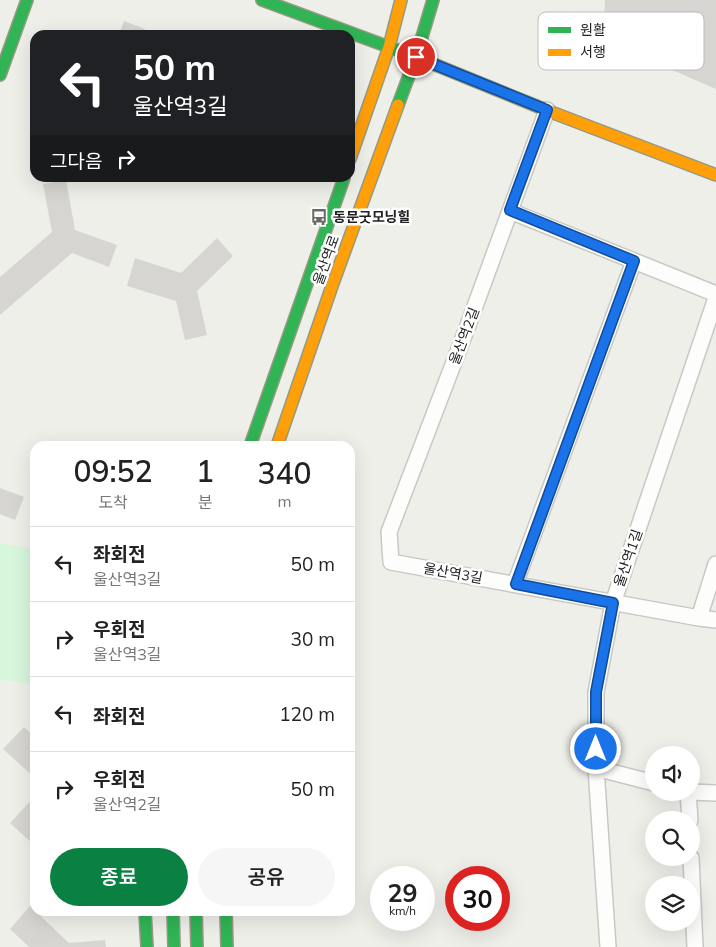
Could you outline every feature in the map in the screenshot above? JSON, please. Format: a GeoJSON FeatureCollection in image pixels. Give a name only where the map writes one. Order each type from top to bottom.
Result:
{"type":"FeatureCollection","features":[{"type":"Feature","properties":{"kind":"main road"},"geometry":{"type":"LineString","coordinates":[[0,75],[27,0]]}},
{"type":"Feature","properties":{"kind":"main road"},"geometry":{"type":"LineString","coordinates":[[262,0],[343,30]]}},
{"type":"Feature","properties":{"kind":"main road"},"geometry":{"type":"LineString","coordinates":[[355,145],[389,47],[401,0]]}},
{"type":"Feature","properties":{"kind":"main road","name":"울산역로"},"geometry":{"type":"LineString","coordinates":[[279,441],[332,286],[416,57],[433,0]]}},
{"type":"Feature","properties":{"kind":"main road"},"geometry":{"type":"LineString","coordinates":[[355,34],[716,175]]}},
{"type":"Feature","properties":{"kind":"main road","name":"울산역로"},"geometry":{"type":"LineString","coordinates":[[252,441],[343,182]]}},
{"type":"Feature","properties":{"kind":"main road"},"geometry":{"type":"LineString","coordinates":[[145,916],[147,947]]}},
{"type":"Feature","properties":{"kind":"main road"},"geometry":{"type":"LineString","coordinates":[[173,916],[174,947]]}},
{"type":"Feature","properties":{"kind":"main road"},"geometry":{"type":"LineString","coordinates":[[196,916],[197,947]]}},
{"type":"Feature","properties":{"kind":"main road"},"geometry":{"type":"LineString","coordinates":[[226,916],[227,947]]}},
{"type":"Feature","properties":{"kind":"street","name":"울산역2길"},"geometry":{"type":"LineString","coordinates":[[391,562],[389,532],[547,110]]}},
{"type":"Feature","properties":{"kind":"street"},"geometry":{"type":"LineString","coordinates":[[510,210],[716,294]]}},
{"type":"Feature","properties":{"kind":"street"},"geometry":{"type":"LineString","coordinates":[[516,584],[634,261]]}},
{"type":"Feature","properties":{"kind":"street","name":"울산역1길"},"geometry":{"type":"LineString","coordinates":[[608,947],[596,768],[596,692],[613,603],[716,298]]}},
{"type":"Feature","properties":{"kind":"street","name":"울산역3길"},"geometry":{"type":"LineString","coordinates":[[391,562],[716,620]]}},
{"type":"Feature","properties":{"kind":"street"},"geometry":{"type":"LineString","coordinates":[[699,618],[716,564]]}},
{"type":"Feature","properties":{"kind":"street"},"geometry":{"type":"LineString","coordinates":[[596,768],[645,781]]}},
{"type":"Feature","properties":{"kind":"street"},"geometry":{"type":"LineString","coordinates":[[700,792],[716,793]]}},
{"type":"Feature","properties":{"kind":"street"},"geometry":{"type":"LineString","coordinates":[[691,866],[695,947]]}},
{"type":"Feature","properties":{"kind":"green space"},"geometry":{"type":"Polygon","coordinates":[[[0,543],[30,548],[30,683],[0,680],[0,543]]]}},
{"type":"Feature","properties":{"kind":"building"},"geometry":{"type":"Polygon","coordinates":[[[605,0],[716,0],[716,89],[672,70],[704,70],[704,12],[604,12],[605,0]]]}},
{"type":"Feature","properties":{"kind":"building"},"geometry":{"type":"Polygon","coordinates":[[[124,21],[145,29],[145,30],[121,30],[124,21]]]}},
{"type":"Feature","properties":{"kind":"building"},"geometry":{"type":"Polygon","coordinates":[[[66,182],[75,230],[117,245],[109,267],[72,253],[0,315],[0,277],[52,232],[43,184],[66,182]]]}},
{"type":"Feature","properties":{"kind":"building"},"geometry":{"type":"Polygon","coordinates":[[[217,238],[233,256],[197,291],[207,335],[185,340],[176,301],[127,286],[135,258],[181,273],[217,238]]]}},
{"type":"Feature","properties":{"kind":"building"},"geometry":{"type":"Polygon","coordinates":[[[0,488],[24,497],[15,520],[0,514],[0,488]]]}},
{"type":"Feature","properties":{"kind":"building"},"geometry":{"type":"Polygon","coordinates":[[[24,727],[30,732],[30,773],[3,749],[24,727]]]}},
{"type":"Feature","properties":{"kind":"building"},"geometry":{"type":"Polygon","coordinates":[[[30,801],[30,841],[10,823],[30,801]]]}},
{"type":"Feature","properties":{"kind":"building"},"geometry":{"type":"Polygon","coordinates":[[[30,906],[30,916],[41,916],[69,943],[105,940],[106,947],[29,947],[10,929],[30,906]]]}},
{"type":"Feature","properties":{"kind":"traffic: fast"},"geometry":{"type":"LineString","coordinates":[[0,75],[27,0]]}},
{"type":"Feature","properties":{"kind":"traffic: fast"},"geometry":{"type":"LineString","coordinates":[[262,0],[343,30]]}},
{"type":"Feature","properties":{"kind":"traffic: fast"},"geometry":{"type":"LineString","coordinates":[[398,105],[416,57],[433,0]]}},
{"type":"Feature","properties":{"kind":"traffic: fast"},"geometry":{"type":"LineString","coordinates":[[355,34],[551,112]]}},
{"type":"Feature","properties":{"kind":"traffic: fast"},"geometry":{"type":"LineString","coordinates":[[252,441],[343,182]]}},
{"type":"Feature","properties":{"kind":"traffic: fast"},"geometry":{"type":"LineString","coordinates":[[145,916],[147,947]]}},
{"type":"Feature","properties":{"kind":"traffic: fast"},"geometry":{"type":"LineString","coordinates":[[173,916],[174,947]]}},
{"type":"Feature","properties":{"kind":"traffic: fast"},"geometry":{"type":"LineString","coordinates":[[196,916],[197,947]]}},
{"type":"Feature","properties":{"kind":"traffic: fast"},"geometry":{"type":"LineString","coordinates":[[226,916],[227,947]]}},
{"type":"Feature","properties":{"kind":"traffic: slow"},"geometry":{"type":"LineString","coordinates":[[355,145],[389,47],[401,0]]}},
{"type":"Feature","properties":{"kind":"traffic: slow"},"geometry":{"type":"LineString","coordinates":[[279,441],[332,286],[398,105]]}},
{"type":"Feature","properties":{"kind":"traffic: slow"},"geometry":{"type":"LineString","coordinates":[[551,112],[716,175]]}},
{"type":"Feature","properties":{"kind":"place","name":"동문굿모닝힐"},"geometry":{"type":"Point","coordinates":[319,217]}},
{"type":"Feature","properties":{"kind":"route"},"geometry":{"type":"LineString","coordinates":[[416,57],[547,110],[510,210],[634,261],[516,584],[613,603],[596,692],[596,749]]}}]}
